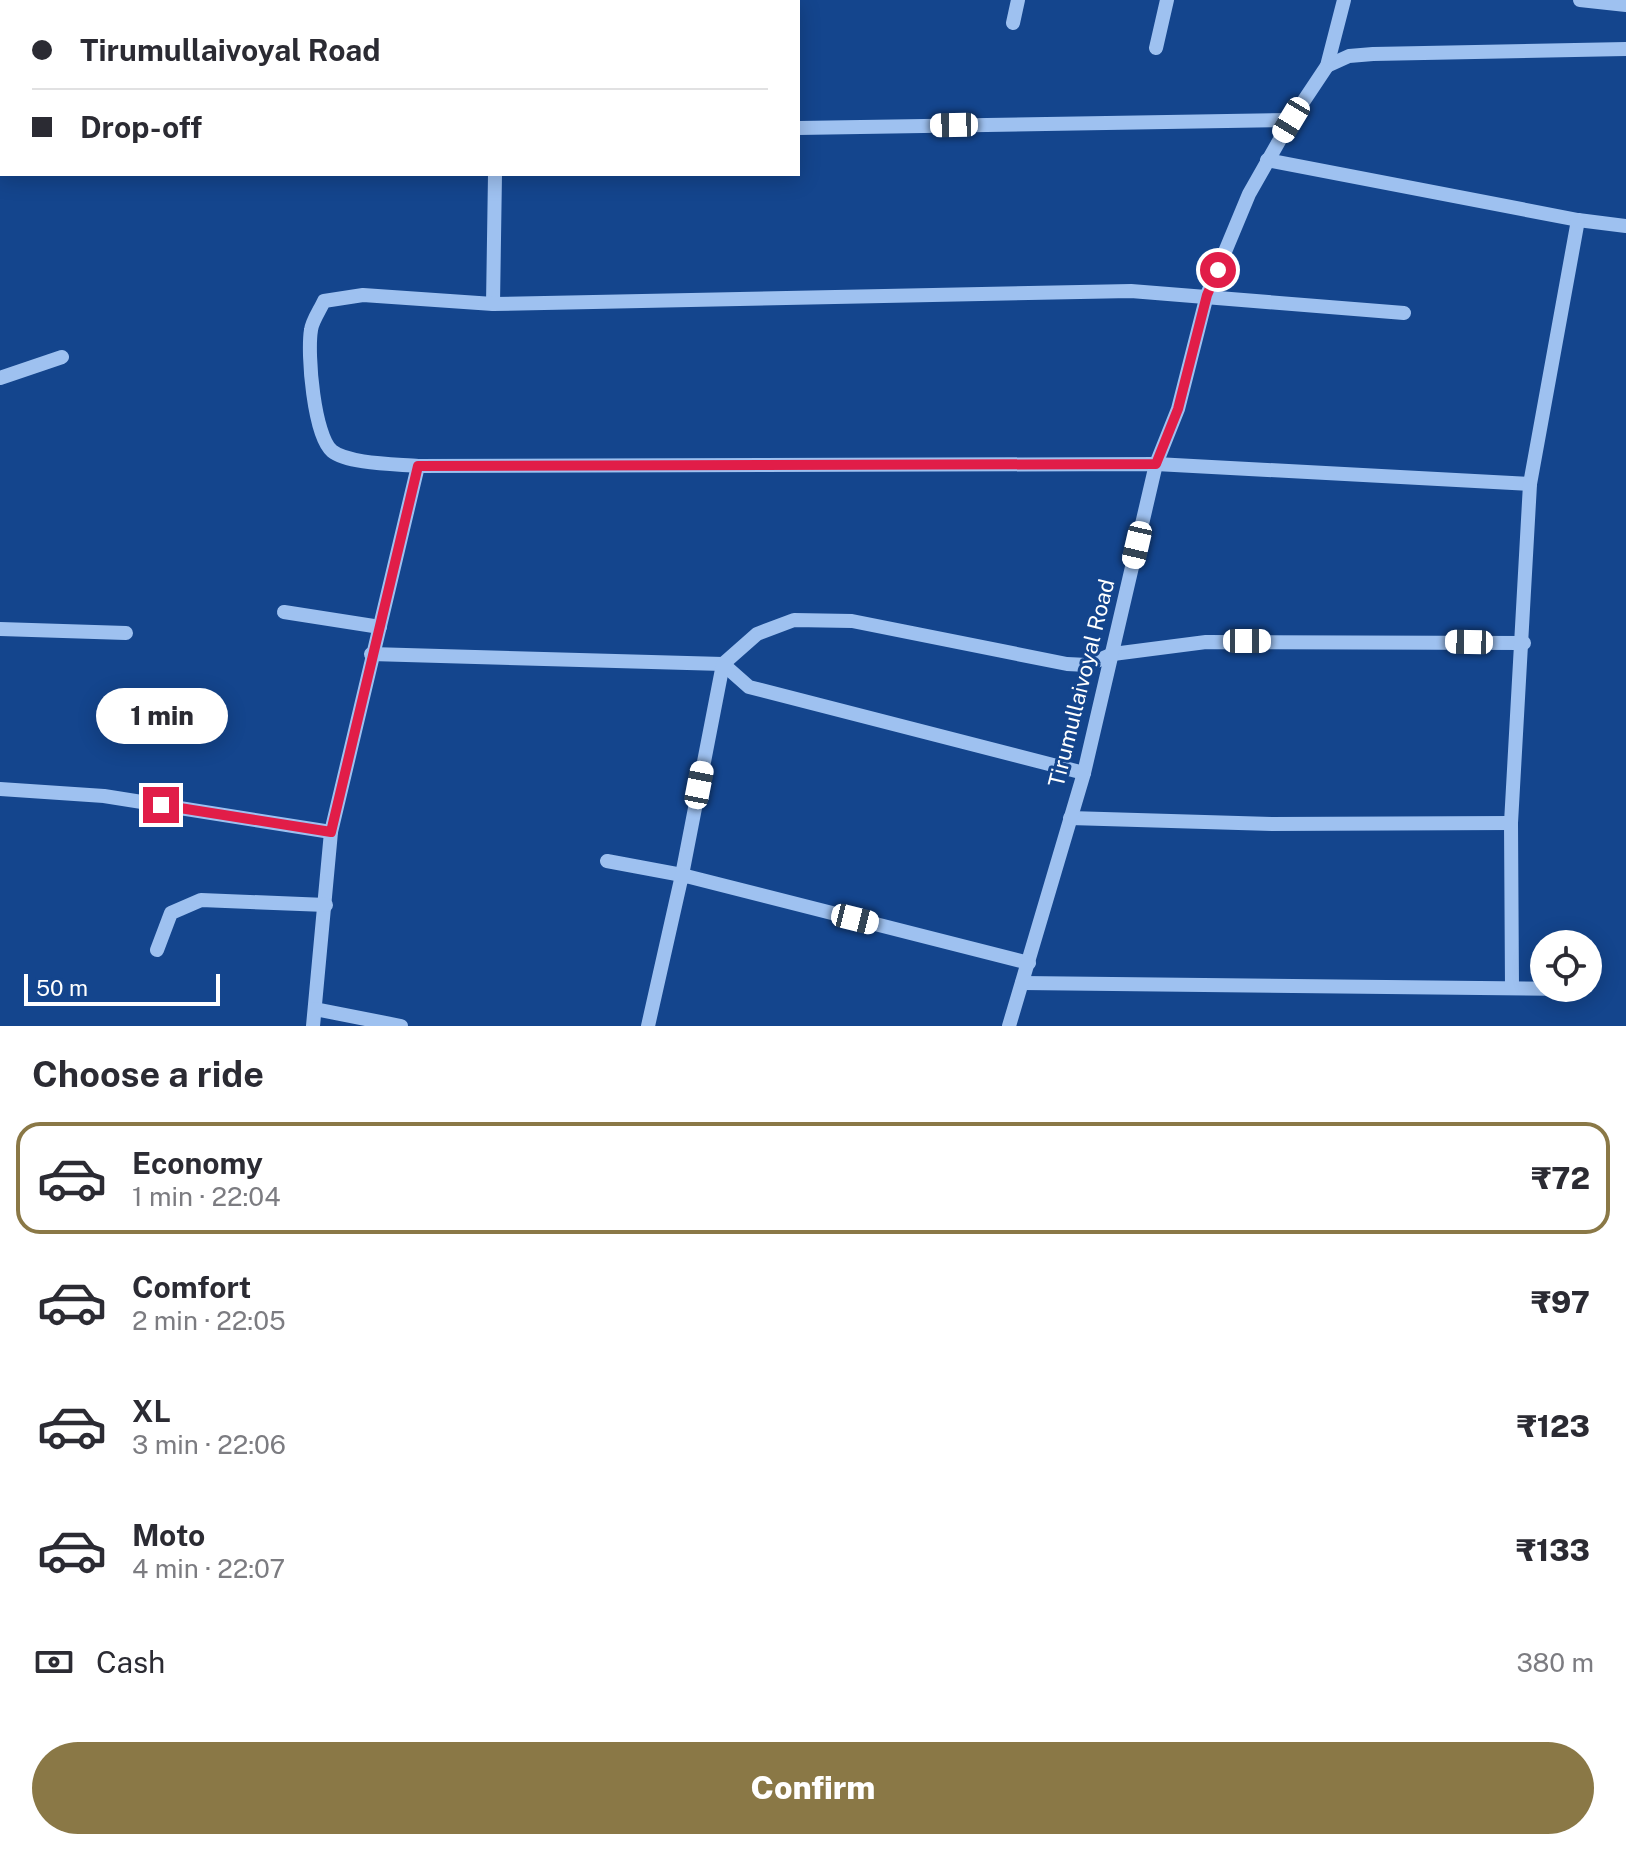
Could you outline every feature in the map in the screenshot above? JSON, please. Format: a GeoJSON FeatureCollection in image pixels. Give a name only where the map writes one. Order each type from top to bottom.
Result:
{"type":"FeatureCollection","features":[{"type":"Feature","properties":{"kind":"street"},"geometry":{"type":"LineString","coordinates":[[1013,23],[1018,0]]}},
{"type":"Feature","properties":{"kind":"street"},"geometry":{"type":"LineString","coordinates":[[1156,48],[1167,0]]}},
{"type":"Feature","properties":{"kind":"street","name":"Tirumullaivoyal Road"},"geometry":{"type":"LineString","coordinates":[[1009,1026],[1084,773],[1156,464],[1178,409],[1207,295],[1249,194],[1291,120],[1327,66],[1344,0]]}},
{"type":"Feature","properties":{"kind":"street"},"geometry":{"type":"LineString","coordinates":[[1580,0],[1626,5]]}},
{"type":"Feature","properties":{"kind":"street"},"geometry":{"type":"LineString","coordinates":[[1327,66],[1349,56],[1373,54],[1626,49]]}},
{"type":"Feature","properties":{"kind":"street"},"geometry":{"type":"LineString","coordinates":[[800,128],[1291,120]]}},
{"type":"Feature","properties":{"kind":"street"},"geometry":{"type":"LineString","coordinates":[[1267,160],[1578,220],[1626,226]]}},
{"type":"Feature","properties":{"kind":"street"},"geometry":{"type":"LineString","coordinates":[[493,304],[495,176]]}},
{"type":"Feature","properties":{"kind":"street"},"geometry":{"type":"LineString","coordinates":[[1512,988],[1511,823],[1524,643],[1530,484],[1578,220]]}},
{"type":"Feature","properties":{"kind":"street"},"geometry":{"type":"LineString","coordinates":[[1404,313],[1131,291],[493,304],[363,295],[324,301],[311,329],[314,400],[323,441],[334,453],[351,459],[418,466],[1156,464],[1530,484]]}},
{"type":"Feature","properties":{"kind":"street"},"geometry":{"type":"LineString","coordinates":[[0,378],[62,357]]}},
{"type":"Feature","properties":{"kind":"street"},"geometry":{"type":"LineString","coordinates":[[313,1026],[331,832],[418,466]]}},
{"type":"Feature","properties":{"kind":"street"},"geometry":{"type":"LineString","coordinates":[[284,612],[380,627]]}},
{"type":"Feature","properties":{"kind":"street"},"geometry":{"type":"LineString","coordinates":[[648,1026],[682,875],[723,664],[757,634],[794,620],[852,621],[1067,664],[1087,665],[1113,654],[1206,642],[1524,643]]}},
{"type":"Feature","properties":{"kind":"street"},"geometry":{"type":"LineString","coordinates":[[0,629],[126,633]]}},
{"type":"Feature","properties":{"kind":"street"},"geometry":{"type":"LineString","coordinates":[[371,654],[723,664],[749,687],[1084,773]]}},
{"type":"Feature","properties":{"kind":"street"},"geometry":{"type":"LineString","coordinates":[[0,789],[104,796],[331,832]]}},
{"type":"Feature","properties":{"kind":"street"},"geometry":{"type":"LineString","coordinates":[[1070,818],[1272,824],[1511,823]]}},
{"type":"Feature","properties":{"kind":"street"},"geometry":{"type":"LineString","coordinates":[[607,861],[682,875],[1029,963]]}},
{"type":"Feature","properties":{"kind":"street"},"geometry":{"type":"LineString","coordinates":[[157,950],[171,913],[201,900],[326,905]]}},
{"type":"Feature","properties":{"kind":"street"},"geometry":{"type":"LineString","coordinates":[[1022,983],[1530,988]]}},
{"type":"Feature","properties":{"kind":"street"},"geometry":{"type":"LineString","coordinates":[[315,1009],[401,1026]]}},
{"type":"Feature","properties":{"kind":"route"},"geometry":{"type":"LineString","coordinates":[[161,805],[331,832],[418,466],[1156,464],[1178,409],[1207,295],[1218,270]]}}]}
